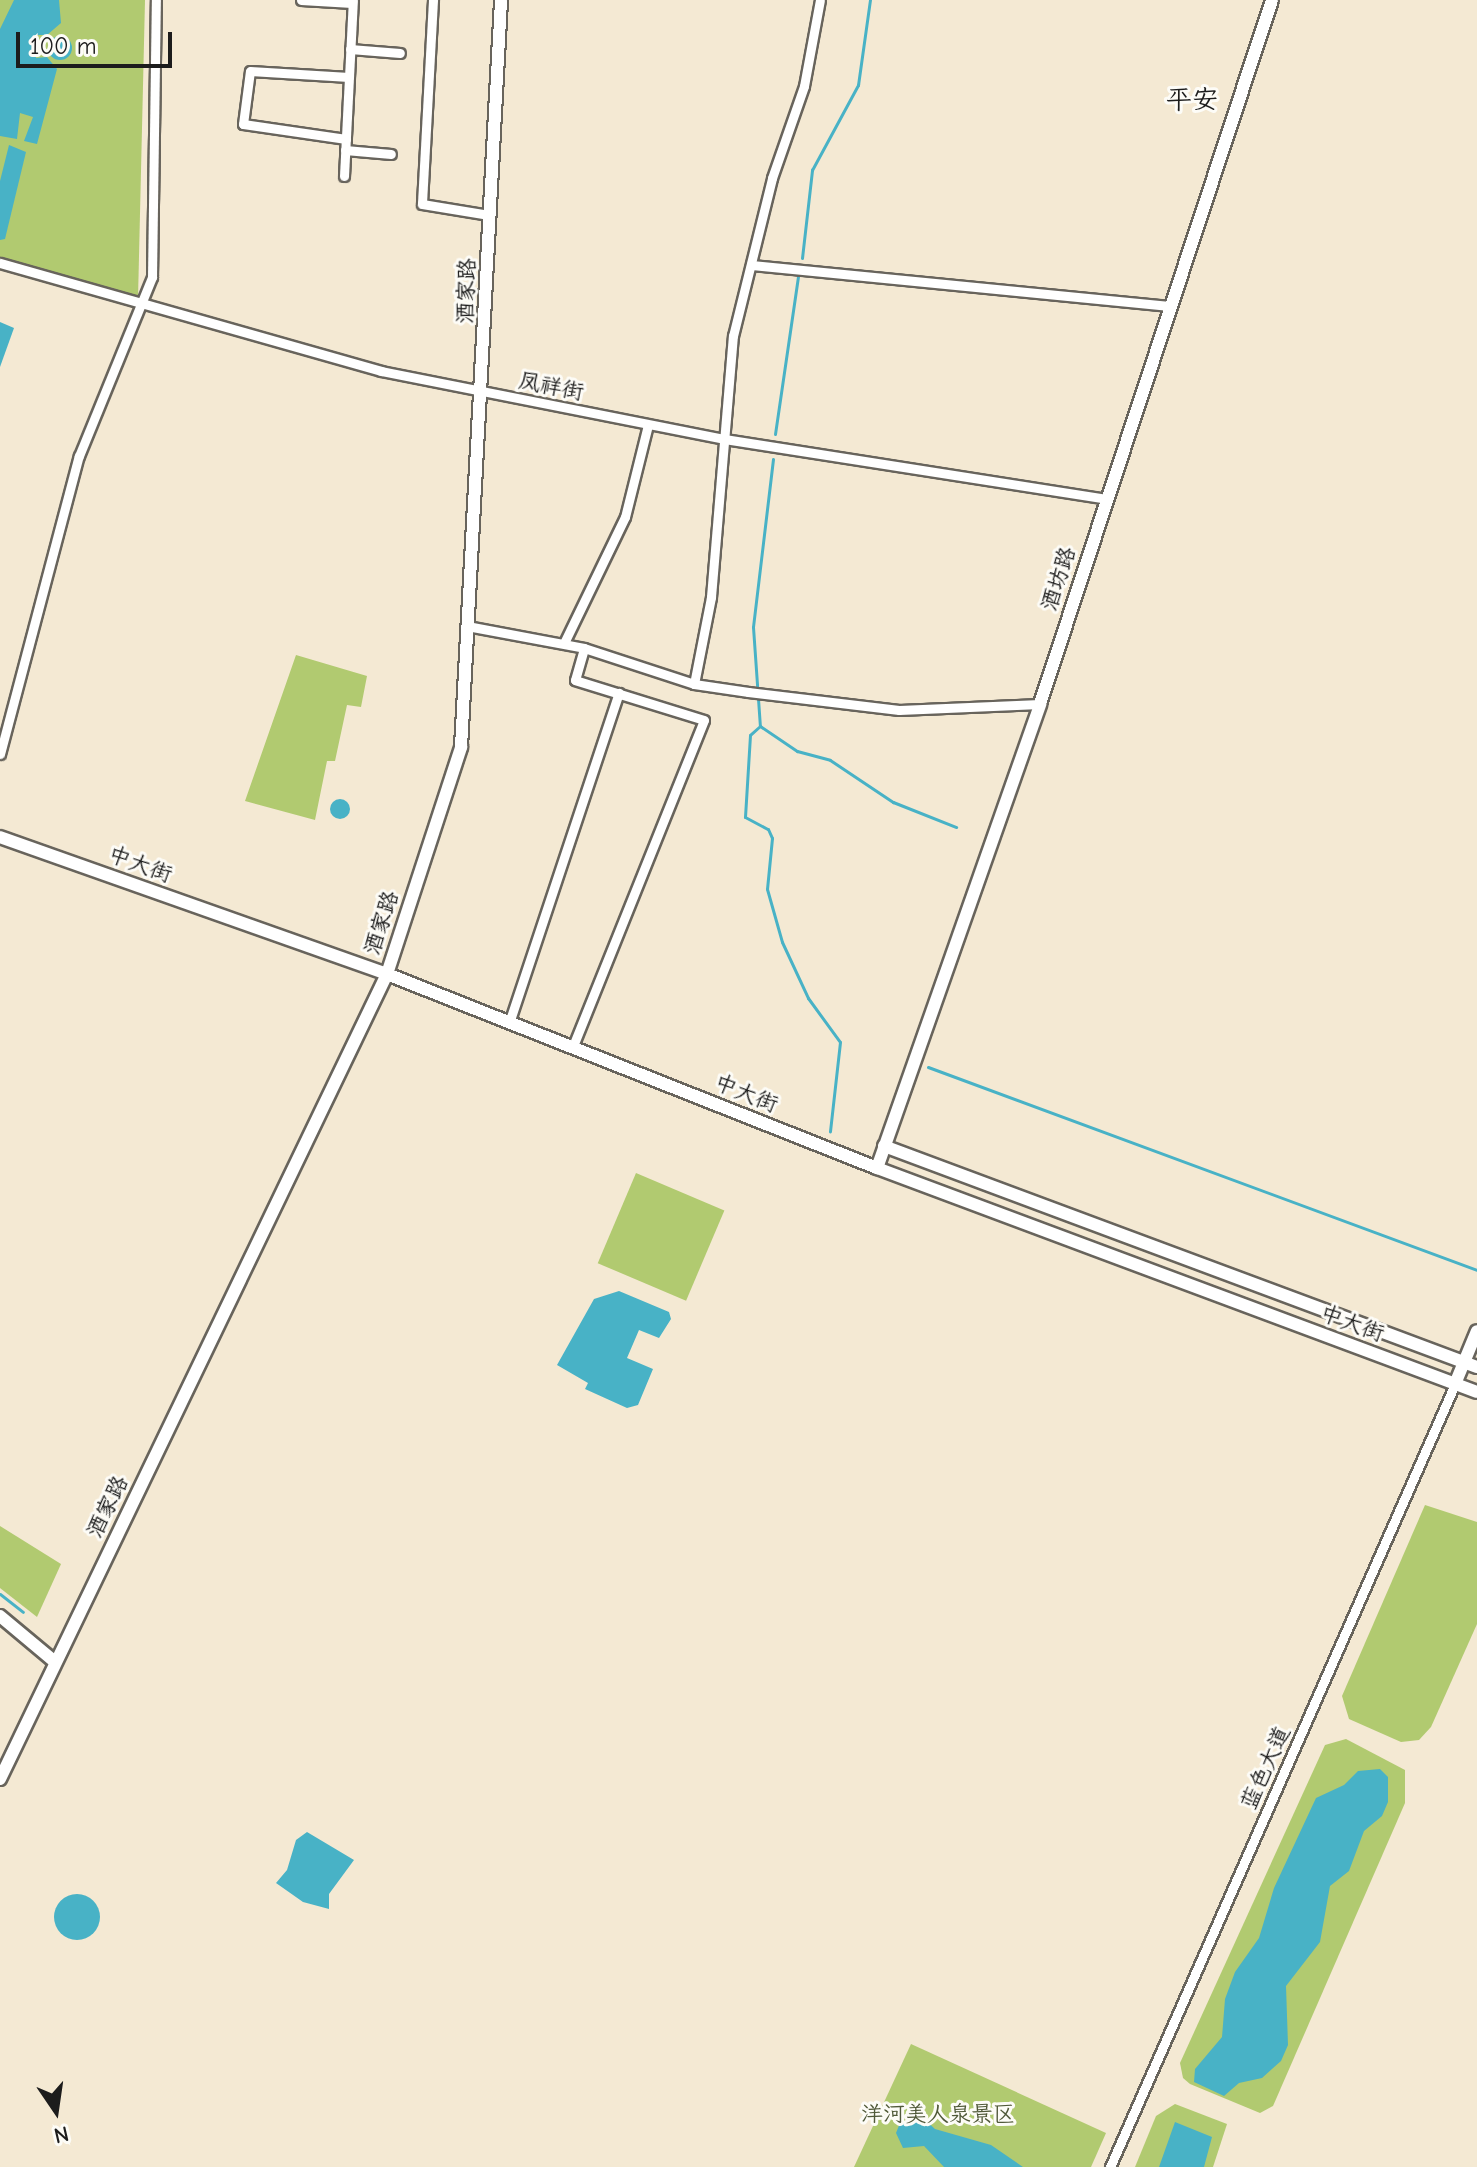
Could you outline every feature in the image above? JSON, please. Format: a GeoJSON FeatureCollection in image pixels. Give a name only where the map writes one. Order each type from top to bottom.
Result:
{"type":"FeatureCollection","features":[{"type":"Feature","properties":{"kind":"street"},"geometry":{"type":"LineString","coordinates":[[0,754],[79,456],[152,277],[156,0]]}},
{"type":"Feature","properties":{"kind":"street"},"geometry":{"type":"LineString","coordinates":[[301,0],[352,1],[344,176]]}},
{"type":"Feature","properties":{"kind":"street"},"geometry":{"type":"LineString","coordinates":[[433,0],[422,204],[489,215]]}},
{"type":"Feature","properties":{"kind":"street","name":"酒家路"},"geometry":{"type":"LineString","coordinates":[[0,1779],[387,974],[461,747],[483,392],[501,0]]}},
{"type":"Feature","properties":{"kind":"street"},"geometry":{"type":"LineString","coordinates":[[694,684],[711,597],[733,336],[772,178],[804,86],[820,0]]}},
{"type":"Feature","properties":{"kind":"street","name":"酒坊路"},"geometry":{"type":"LineString","coordinates":[[877,1168],[1040,704],[1105,499],[1272,0]]}},
{"type":"Feature","properties":{"kind":"street"},"geometry":{"type":"LineString","coordinates":[[350,49],[400,53]]}},
{"type":"Feature","properties":{"kind":"street"},"geometry":{"type":"LineString","coordinates":[[346,139],[243,124],[250,71],[349,77]]}},
{"type":"Feature","properties":{"kind":"street"},"geometry":{"type":"LineString","coordinates":[[345,150],[391,154]]}},
{"type":"Feature","properties":{"kind":"street","name":"凤祥街"},"geometry":{"type":"LineString","coordinates":[[0,263],[144,300],[381,371],[724,439],[1105,499]]}},
{"type":"Feature","properties":{"kind":"street"},"geometry":{"type":"LineString","coordinates":[[751,265],[1170,306]]}},
{"type":"Feature","properties":{"kind":"street"},"geometry":{"type":"LineString","coordinates":[[564,643],[625,517],[648,425]]}},
{"type":"Feature","properties":{"kind":"street"},"geometry":{"type":"LineString","coordinates":[[467,626],[564,643],[694,684],[748,692],[899,710],[1040,704]]}},
{"type":"Feature","properties":{"kind":"street"},"geometry":{"type":"LineString","coordinates":[[573,1046],[704,720],[575,680],[584,648]]}},
{"type":"Feature","properties":{"kind":"street"},"geometry":{"type":"LineString","coordinates":[[509,1023],[619,693]]}},
{"type":"Feature","properties":{"kind":"street","name":"中大街"},"geometry":{"type":"LineString","coordinates":[[0,837],[387,974],[877,1168],[1477,1392]]}},
{"type":"Feature","properties":{"kind":"street","name":"中大街"},"geometry":{"type":"LineString","coordinates":[[884,1146],[1477,1367]]}},
{"type":"Feature","properties":{"kind":"street"},"geometry":{"type":"LineString","coordinates":[[1455,1384],[1477,1331]]}},
{"type":"Feature","properties":{"kind":"street","name":"蓝色大道"},"geometry":{"type":"LineString","coordinates":[[1110,2167],[1455,1384]]}},
{"type":"Feature","properties":{"kind":"street"},"geometry":{"type":"LineString","coordinates":[[0,1616],[55,1662]]}},
{"type":"Feature","properties":{"kind":"green space"},"geometry":{"type":"Polygon","coordinates":[[[0,0],[145,0],[138,299],[0,264],[0,0]]]}},
{"type":"Feature","properties":{"kind":"green space"},"geometry":{"type":"Polygon","coordinates":[[[296,655],[367,676],[361,707],[347,705],[335,761],[327,761],[315,820],[245,801],[296,655]]]}},
{"type":"Feature","properties":{"kind":"green space"},"geometry":{"type":"Polygon","coordinates":[[[636,1173],[724,1211],[686,1301],[598,1263],[636,1173]]]}},
{"type":"Feature","properties":{"kind":"green space"},"geometry":{"type":"Polygon","coordinates":[[[1425,1505],[1477,1522],[1477,1624],[1431,1727],[1419,1740],[1401,1742],[1349,1719],[1342,1696],[1425,1505]]]}},
{"type":"Feature","properties":{"kind":"green space"},"geometry":{"type":"Polygon","coordinates":[[[0,1526],[61,1564],[37,1617],[0,1588],[0,1526]]]}},
{"type":"Feature","properties":{"kind":"green space"},"geometry":{"type":"Polygon","coordinates":[[[1346,1739],[1405,1770],[1405,1803],[1273,2106],[1260,2113],[1190,2084],[1183,2078],[1180,2063],[1325,1745],[1346,1739]]]}},
{"type":"Feature","properties":{"kind":"green space","name":"洋河美人泉景区"},"geometry":{"type":"Polygon","coordinates":[[[911,2044],[1106,2133],[1091,2167],[854,2167],[911,2044]]]}},
{"type":"Feature","properties":{"kind":"green space"},"geometry":{"type":"Polygon","coordinates":[[[1175,2104],[1227,2124],[1213,2167],[1135,2167],[1156,2116],[1175,2104]]]}},
{"type":"Feature","properties":{"kind":"water"},"geometry":{"type":"Polygon","coordinates":[[[14,0],[59,0],[61,23],[47,35],[36,35],[36,58],[47,57],[57,69],[37,144],[24,141],[33,117],[20,113],[17,139],[0,136],[0,29],[14,0]]]}},
{"type":"Feature","properties":{"kind":"water"},"geometry":{"type":"Polygon","coordinates":[[[60,36],[69,39],[72,48],[69,57],[60,60],[51,57],[48,48],[51,39],[60,36]]]}},
{"type":"Feature","properties":{"kind":"water"},"geometry":{"type":"Polygon","coordinates":[[[9,145],[26,152],[5,239],[0,240],[0,181],[9,145]]]}},
{"type":"Feature","properties":{"kind":"water"},"geometry":{"type":"Polygon","coordinates":[[[0,322],[14,328],[0,367],[0,322]]]}},
{"type":"Feature","properties":{"kind":"water"},"geometry":{"type":"Polygon","coordinates":[[[340,799],[347,802],[350,809],[347,816],[340,819],[333,816],[330,809],[333,802],[340,799]]]}},
{"type":"Feature","properties":{"kind":"water"},"geometry":{"type":"Polygon","coordinates":[[[619,1291],[669,1312],[671,1319],[659,1338],[639,1330],[627,1358],[653,1369],[638,1405],[627,1408],[585,1389],[588,1383],[557,1365],[594,1299],[619,1291]]]}},
{"type":"Feature","properties":{"kind":"water"},"geometry":{"type":"Polygon","coordinates":[[[1380,1769],[1388,1777],[1388,1802],[1382,1816],[1364,1831],[1349,1871],[1330,1886],[1320,1942],[1286,1986],[1288,2045],[1281,2061],[1262,2078],[1239,2083],[1224,2096],[1194,2082],[1195,2069],[1222,2037],[1225,1999],[1235,1972],[1259,1938],[1274,1888],[1316,1798],[1344,1785],[1358,1771],[1380,1769]]]}},
{"type":"Feature","properties":{"kind":"water"},"geometry":{"type":"Polygon","coordinates":[[[307,1832],[354,1860],[329,1894],[329,1909],[303,1902],[276,1883],[287,1870],[296,1840],[307,1832]]]}},
{"type":"Feature","properties":{"kind":"water"},"geometry":{"type":"Polygon","coordinates":[[[77,1894],[86,1895],[93,1901],[99,1908],[99,1926],[93,1933],[86,1939],[77,1940],[68,1939],[61,1933],[55,1926],[54,1917],[55,1908],[61,1901],[68,1895],[77,1894]]]}},
{"type":"Feature","properties":{"kind":"water"},"geometry":{"type":"Polygon","coordinates":[[[921,2116],[935,2129],[991,2145],[1023,2167],[944,2167],[924,2146],[903,2148],[896,2133],[900,2123],[921,2116]]]}},
{"type":"Feature","properties":{"kind":"water"},"geometry":{"type":"Polygon","coordinates":[[[1175,2122],[1212,2137],[1204,2167],[1159,2167],[1175,2122]]]}},
{"type":"Feature","properties":{"kind":"waterway"},"geometry":{"type":"LineString","coordinates":[[802,258],[812,170],[858,85],[870,0]]}},
{"type":"Feature","properties":{"kind":"waterway"},"geometry":{"type":"LineString","coordinates":[[775,434],[798,276]]}},
{"type":"Feature","properties":{"kind":"waterway"},"geometry":{"type":"LineString","coordinates":[[773,459],[753,627],[760,726],[797,751],[830,760],[893,802],[956,827]]}},
{"type":"Feature","properties":{"kind":"waterway"},"geometry":{"type":"LineString","coordinates":[[760,726],[750,735],[745,817],[768,829],[772,838],[767,889],[782,942],[808,998],[840,1042],[830,1131]]}},
{"type":"Feature","properties":{"kind":"waterway"},"geometry":{"type":"LineString","coordinates":[[928,1067],[1477,1270]]}},
{"type":"Feature","properties":{"kind":"waterway"},"geometry":{"type":"LineString","coordinates":[[0,1594],[23,1612]]}},
{"type":"Feature","properties":{"kind":"district","name":"平安"},"geometry":{"type":"Point","coordinates":[1192,101]}}]}
